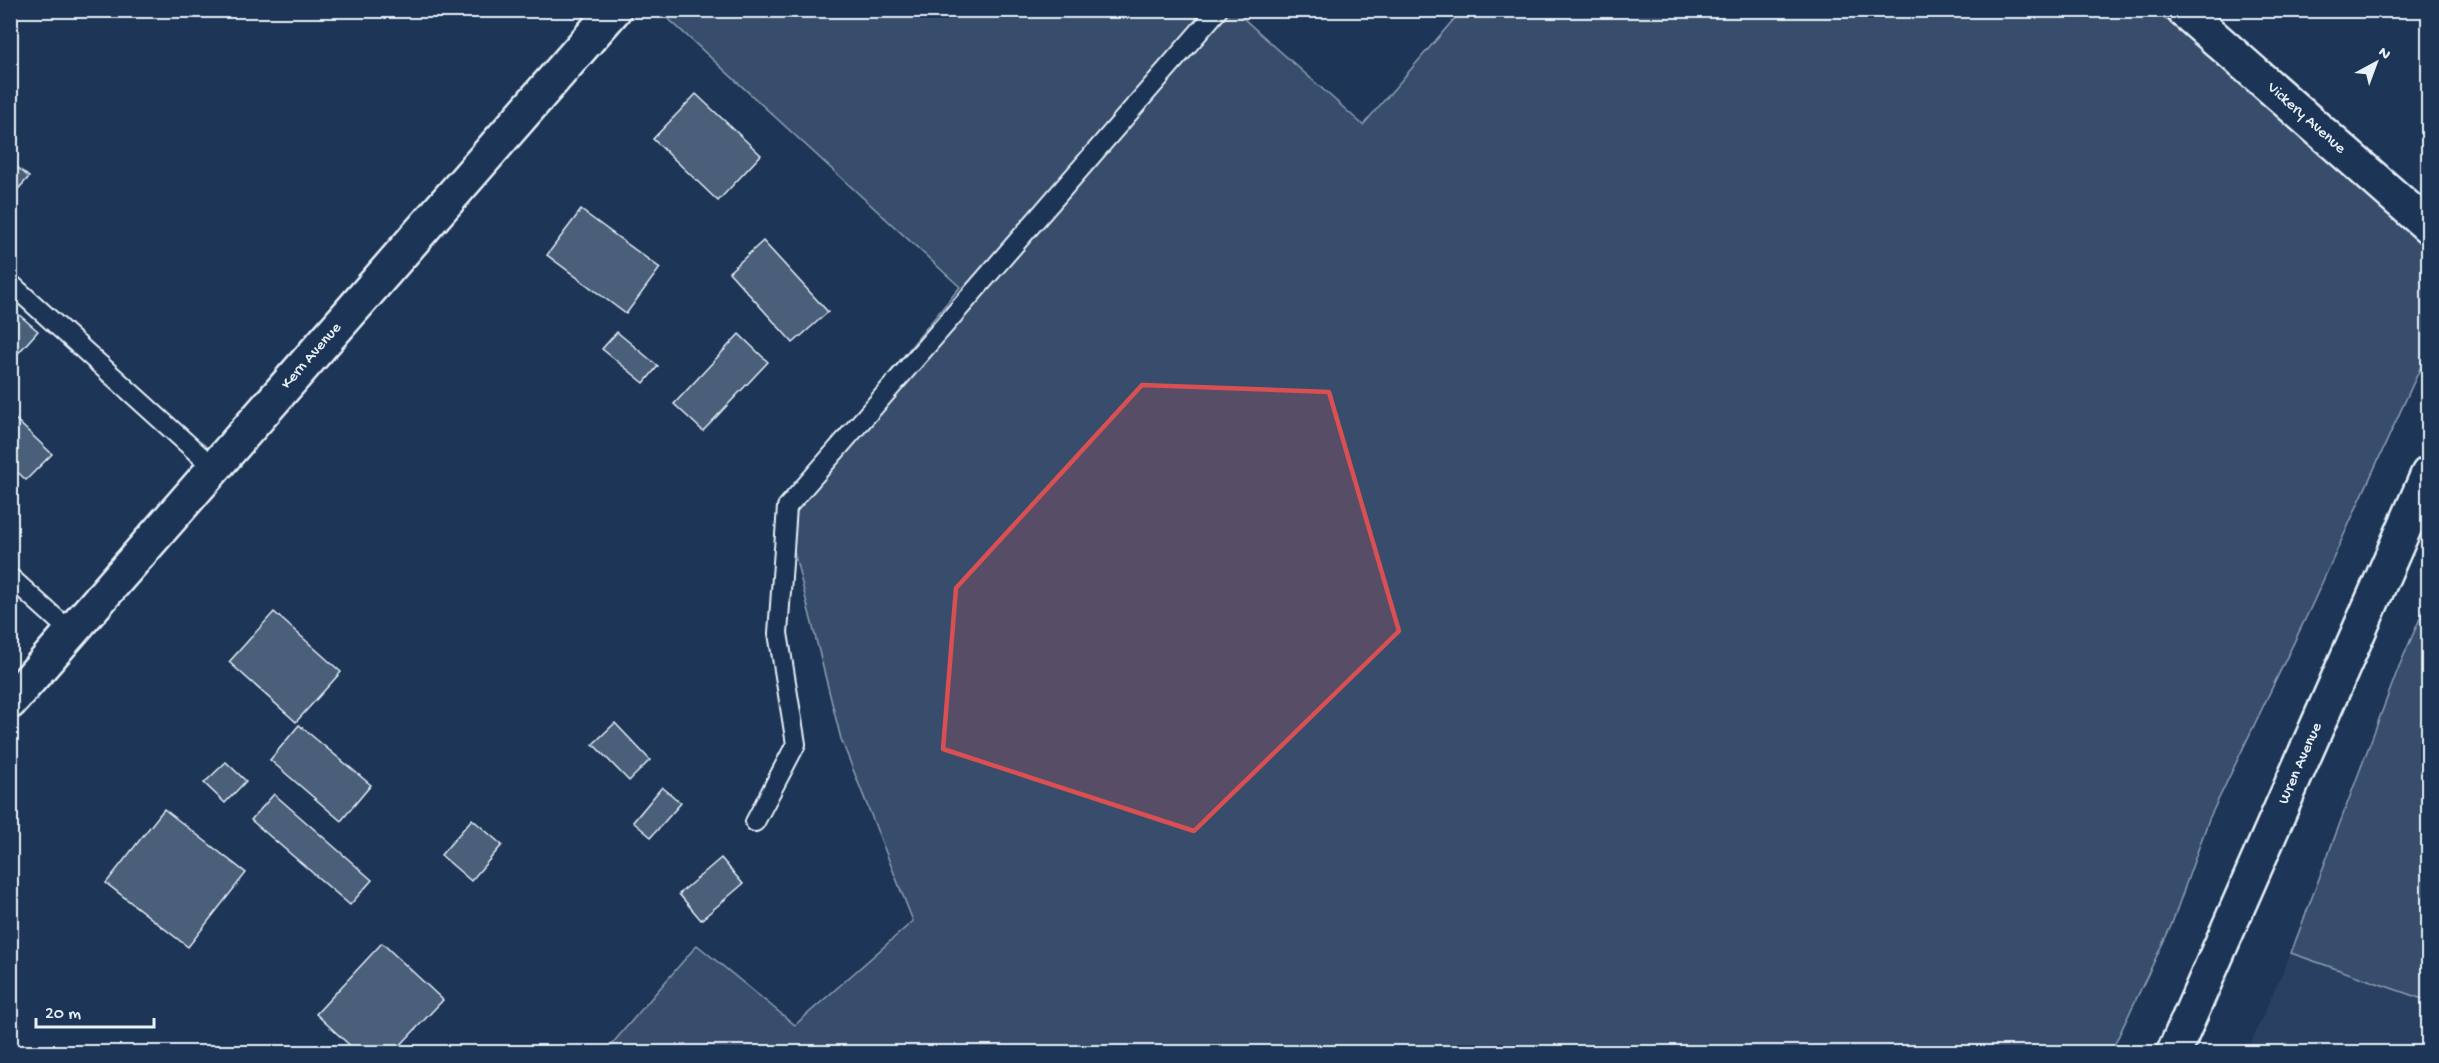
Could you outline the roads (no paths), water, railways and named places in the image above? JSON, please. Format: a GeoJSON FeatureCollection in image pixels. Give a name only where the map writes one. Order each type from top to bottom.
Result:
{"type":"FeatureCollection","features":[{"type":"Feature","properties":{"kind":"street","name":"Kern Avenue"},"geometry":{"type":"LineString","coordinates":[[10,702],[614,10]]}},
{"type":"Feature","properties":{"kind":"street","name":"Vickery Avenue"},"geometry":{"type":"LineString","coordinates":[[2183,10],[2428,226]]}},
{"type":"Feature","properties":{"kind":"street","name":"Wren Avenue"},"geometry":{"type":"LineString","coordinates":[[2174,1053],[2428,474]]}},
{"type":"Feature","properties":{"kind":"lane"},"geometry":{"type":"LineString","coordinates":[[755,822],[796,744],[778,633],[787,507],[1218,10]]}},
{"type":"Feature","properties":{"kind":"lane"},"geometry":{"type":"LineString","coordinates":[[10,283],[214,468]]}},
{"type":"Feature","properties":{"kind":"lane"},"geometry":{"type":"LineString","coordinates":[[10,577],[71,632]]}}]}
